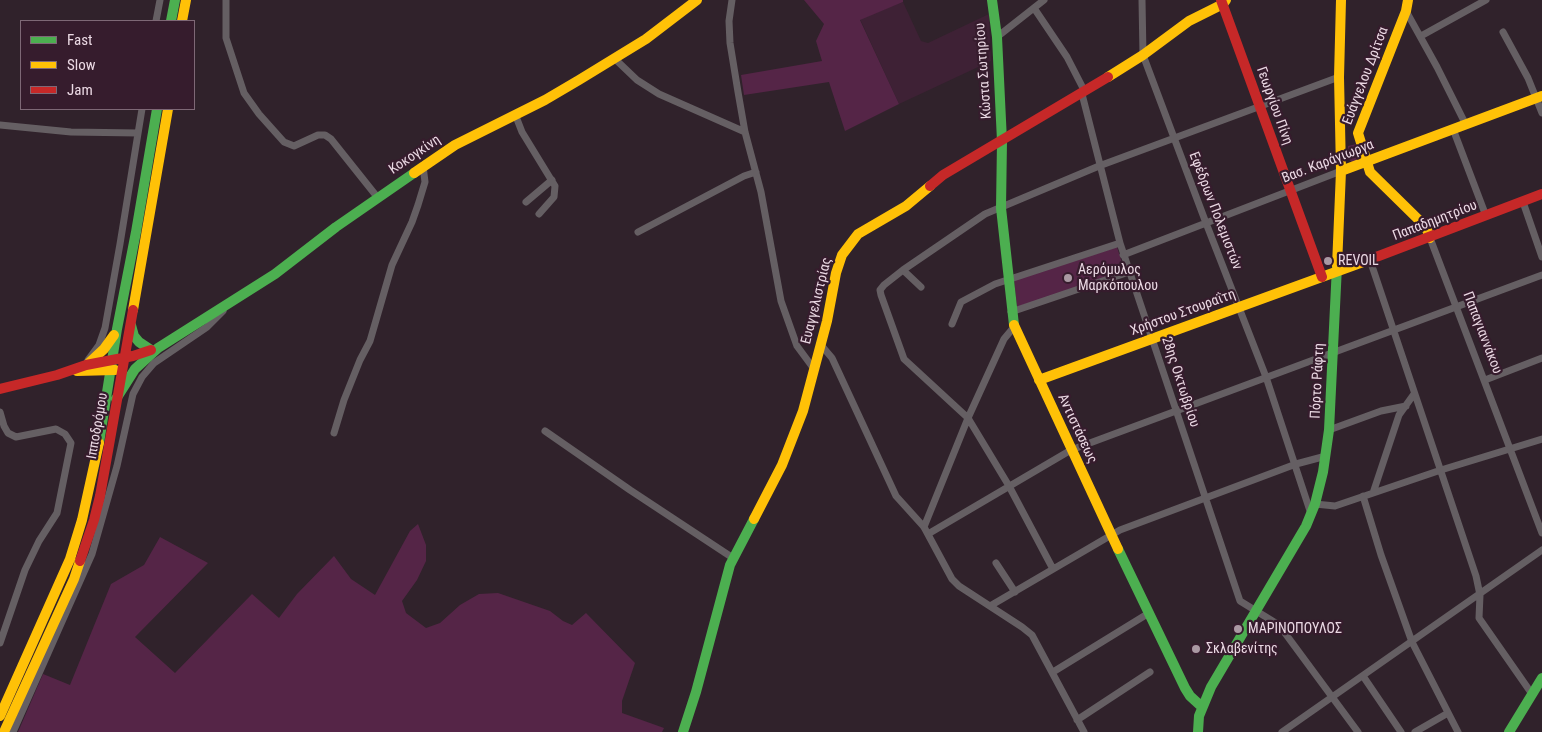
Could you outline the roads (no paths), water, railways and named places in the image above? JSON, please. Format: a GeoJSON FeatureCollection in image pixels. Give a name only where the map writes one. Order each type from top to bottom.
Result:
{"type":"FeatureCollection","features":[{"type":"Feature","properties":{"kind":"street"},"geometry":{"type":"LineString","coordinates":[[156,20],[160,0]]}},
{"type":"Feature","properties":{"kind":"street"},"geometry":{"type":"LineString","coordinates":[[171,20],[175,0]]}},
{"type":"Feature","properties":{"kind":"street"},"geometry":{"type":"LineString","coordinates":[[182,20],[186,0]]}},
{"type":"Feature","properties":{"kind":"street"},"geometry":{"type":"LineString","coordinates":[[226,0],[226,38],[244,92],[259,114],[284,142],[294,146],[318,135],[325,135],[331,138],[378,198]]}},
{"type":"Feature","properties":{"kind":"street","name":"Κοκογκίνη"},"geometry":{"type":"LineString","coordinates":[[155,349],[275,274],[319,239],[455,145],[557,93],[670,22],[697,0]]}},
{"type":"Feature","properties":{"kind":"street"},"geometry":{"type":"LineString","coordinates":[[732,0],[729,21],[730,43],[745,132],[756,172],[781,301],[798,346],[814,369]]}},
{"type":"Feature","properties":{"kind":"street","name":"Κώστα Σωτηρίου"},"geometry":{"type":"LineString","coordinates":[[992,0],[997,37],[1002,141]]}},
{"type":"Feature","properties":{"kind":"street"},"geometry":{"type":"LineString","coordinates":[[997,37],[1044,0]]}},
{"type":"Feature","properties":{"kind":"street","name":"Εφέδρων Πολεμιστών"},"geometry":{"type":"LineString","coordinates":[[1142,0],[1143,55],[1206,223],[1240,307],[1313,509]]}},
{"type":"Feature","properties":{"kind":"street","name":"Πόρτο Ράφτη"},"geometry":{"type":"LineString","coordinates":[[1198,732],[1202,707],[1211,687],[1306,526],[1313,509],[1326,456],[1329,430],[1341,171],[1339,77],[1341,0]]}},
{"type":"Feature","properties":{"kind":"street","name":"Ευάγγελου Δρίτσα"},"geometry":{"type":"LineString","coordinates":[[1366,162],[1358,133],[1406,11],[1408,0]]}},
{"type":"Feature","properties":{"kind":"street"},"geometry":{"type":"LineString","coordinates":[[1421,36],[1486,0]]}},
{"type":"Feature","properties":{"kind":"street","name":"Ευαγγελιστρίας"},"geometry":{"type":"LineString","coordinates":[[683,732],[696,692],[730,565],[782,465],[803,410],[821,345],[838,266],[849,244],[858,234],[906,206],[944,175],[1083,93],[1143,55],[1189,21],[1223,1]]}},
{"type":"Feature","properties":{"kind":"street","name":"Γεωργίου Πίνη"},"geometry":{"type":"LineString","coordinates":[[1223,1],[1259,106],[1322,277]]}},
{"type":"Feature","properties":{"kind":"street","name":"28ης Οκτωβρίου"},"geometry":{"type":"LineString","coordinates":[[1034,8],[1067,56],[1083,93],[1099,166],[1120,243],[1240,601],[1279,626],[1358,732]]}},
{"type":"Feature","properties":{"kind":"street"},"geometry":{"type":"LineString","coordinates":[[1406,11],[1421,36],[1466,125]]}},
{"type":"Feature","properties":{"kind":"street"},"geometry":{"type":"LineString","coordinates":[[1503,32],[1539,97],[1542,113]]}},
{"type":"Feature","properties":{"kind":"street"},"geometry":{"type":"LineString","coordinates":[[614,58],[637,80],[659,94],[745,132]]}},
{"type":"Feature","properties":{"kind":"street"},"geometry":{"type":"LineString","coordinates":[[1053,569],[1009,486],[968,418],[904,359],[880,290],[884,284],[903,270],[985,214],[1099,166],[1339,77]]}},
{"type":"Feature","properties":{"kind":"street","name":"Βασ. Καράγιωργα"},"geometry":{"type":"LineString","coordinates":[[1124,255],[1539,97]]}},
{"type":"Feature","properties":{"kind":"street"},"geometry":{"type":"LineString","coordinates":[[86,368],[89,357],[99,345],[105,328],[142,110]]}},
{"type":"Feature","properties":{"kind":"street","name":"Ιπποδρόμου"},"geometry":{"type":"LineString","coordinates":[[0,716],[70,559],[82,520],[98,450],[104,401],[157,110]]}},
{"type":"Feature","properties":{"kind":"street","name":"Ιπποδρόμου"},"geometry":{"type":"LineString","coordinates":[[4,732],[74,579],[88,540],[100,496],[168,110]]}},
{"type":"Feature","properties":{"kind":"street"},"geometry":{"type":"LineString","coordinates":[[515,114],[522,132],[552,180],[556,191],[554,197],[540,214]]}},
{"type":"Feature","properties":{"kind":"street"},"geometry":{"type":"LineString","coordinates":[[0,125],[71,132],[138,132]]}},
{"type":"Feature","properties":{"kind":"street"},"geometry":{"type":"LineString","coordinates":[[1453,129],[1486,216]]}},
{"type":"Feature","properties":{"kind":"street"},"geometry":{"type":"LineString","coordinates":[[1340,138],[1358,133]]}},
{"type":"Feature","properties":{"kind":"street","name":"Αντιστάσεως"},"geometry":{"type":"LineString","coordinates":[[1002,141],[1001,208],[1014,327],[1187,692],[1202,707]]}},
{"type":"Feature","properties":{"kind":"street","name":"Παπαγιαννάκου"},"geometry":{"type":"LineString","coordinates":[[1366,162],[1370,172],[1426,226],[1542,533]]}},
{"type":"Feature","properties":{"kind":"street"},"geometry":{"type":"LineString","coordinates":[[334,433],[344,400],[370,341],[392,265],[418,205],[425,182],[423,166]]}},
{"type":"Feature","properties":{"kind":"street"},"geometry":{"type":"LineString","coordinates":[[638,232],[744,176],[756,172]]}},
{"type":"Feature","properties":{"kind":"street"},"geometry":{"type":"LineString","coordinates":[[526,202],[552,180]]}},
{"type":"Feature","properties":{"kind":"street","name":"Παπαδημητρίου"},"geometry":{"type":"LineString","coordinates":[[1337,272],[1542,194]]}},
{"type":"Feature","properties":{"kind":"street"},"geometry":{"type":"LineString","coordinates":[[1523,202],[1542,257]]}},
{"type":"Feature","properties":{"kind":"street"},"geometry":{"type":"LineString","coordinates":[[952,324],[961,302],[995,284],[1120,243]]}},
{"type":"Feature","properties":{"kind":"street"},"geometry":{"type":"LineString","coordinates":[[1370,260],[1476,576],[1480,595],[1478,615],[1482,625],[1532,694]]}},
{"type":"Feature","properties":{"kind":"street"},"geometry":{"type":"LineString","coordinates":[[903,270],[921,287]]}},
{"type":"Feature","properties":{"kind":"street"},"geometry":{"type":"LineString","coordinates":[[1011,312],[1130,272]]}},
{"type":"Feature","properties":{"kind":"street","name":"Χρήστου Στουραΐτη"},"geometry":{"type":"LineString","coordinates":[[1039,380],[1337,272]]}},
{"type":"Feature","properties":{"kind":"street"},"geometry":{"type":"LineString","coordinates":[[928,534],[1072,450],[1542,275]]}},
{"type":"Feature","properties":{"kind":"street"},"geometry":{"type":"LineString","coordinates":[[13,732],[92,554],[117,466],[133,394],[142,377],[154,363],[207,327],[228,305]]}},
{"type":"Feature","properties":{"kind":"street"},"geometry":{"type":"LineString","coordinates":[[130,321],[134,336],[144,347],[155,349]]}},
{"type":"Feature","properties":{"kind":"street"},"geometry":{"type":"LineString","coordinates":[[924,526],[968,418],[1004,340],[1014,327]]}},
{"type":"Feature","properties":{"kind":"street"},"geometry":{"type":"LineString","coordinates":[[86,368],[104,349],[117,329]]}},
{"type":"Feature","properties":{"kind":"street"},"geometry":{"type":"LineString","coordinates":[[821,345],[832,358],[896,496],[924,526],[952,579],[959,586],[1028,631],[1053,672],[1084,732]]}},
{"type":"Feature","properties":{"kind":"street"},"geometry":{"type":"LineString","coordinates":[[86,368],[110,371],[122,363],[155,349]]}},
{"type":"Feature","properties":{"kind":"street"},"geometry":{"type":"LineString","coordinates":[[116,399],[128,378],[155,349]]}},
{"type":"Feature","properties":{"kind":"street"},"geometry":{"type":"LineString","coordinates":[[1485,380],[1542,358]]}},
{"type":"Feature","properties":{"kind":"street"},"geometry":{"type":"LineString","coordinates":[[0,390],[112,360],[122,363],[144,360]]}},
{"type":"Feature","properties":{"kind":"street"},"geometry":{"type":"LineString","coordinates":[[86,368],[98,380],[104,394],[104,401]]}},
{"type":"Feature","properties":{"kind":"street"},"geometry":{"type":"LineString","coordinates":[[1373,493],[1399,415],[1414,394]]}},
{"type":"Feature","properties":{"kind":"street"},"geometry":{"type":"LineString","coordinates":[[1329,430],[1381,411],[1406,406]]}},
{"type":"Feature","properties":{"kind":"street"},"geometry":{"type":"LineString","coordinates":[[0,412],[8,433],[16,437],[56,429],[66,434],[71,443],[57,513],[38,540],[25,570],[0,643]]}},
{"type":"Feature","properties":{"kind":"street"},"geometry":{"type":"LineString","coordinates":[[545,431],[630,490],[734,558]]}},
{"type":"Feature","properties":{"kind":"street"},"geometry":{"type":"LineString","coordinates":[[1313,509],[1335,506],[1440,470],[1542,439]]}},
{"type":"Feature","properties":{"kind":"street"},"geometry":{"type":"LineString","coordinates":[[990,606],[1127,527],[1296,464],[1326,456]]}},
{"type":"Feature","properties":{"kind":"street"},"geometry":{"type":"LineString","coordinates":[[1363,496],[1381,555],[1412,642],[1458,732]]}},
{"type":"Feature","properties":{"kind":"street"},"geometry":{"type":"LineString","coordinates":[[1284,731],[1542,550]]}},
{"type":"Feature","properties":{"kind":"street"},"geometry":{"type":"LineString","coordinates":[[996,563],[1015,592]]}},
{"type":"Feature","properties":{"kind":"street"},"geometry":{"type":"LineString","coordinates":[[1053,672],[1149,613]]}},
{"type":"Feature","properties":{"kind":"street"},"geometry":{"type":"LineString","coordinates":[[1077,720],[1150,672]]}},
{"type":"Feature","properties":{"kind":"street"},"geometry":{"type":"LineString","coordinates":[[1364,676],[1401,732]]}},
{"type":"Feature","properties":{"kind":"street"},"geometry":{"type":"LineString","coordinates":[[1509,732],[1542,678]]}},
{"type":"Feature","properties":{"kind":"street"},"geometry":{"type":"LineString","coordinates":[[1415,732],[1448,713]]}},
{"type":"Feature","properties":{"kind":"place","name":"REVOIL"},"geometry":{"type":"Point","coordinates":[1328,261]}},
{"type":"Feature","properties":{"kind":"place","name":"Αερόμυλος Μαρκόπουλου"},"geometry":{"type":"Point","coordinates":[1068,278]}},
{"type":"Feature","properties":{"kind":"place","name":"ΜΑΡΙΝΟΠΟΥΛΟΣ"},"geometry":{"type":"Point","coordinates":[1238,629]}},
{"type":"Feature","properties":{"kind":"place","name":"Σκλαβενίτης"},"geometry":{"type":"Point","coordinates":[1196,649]}}]}
